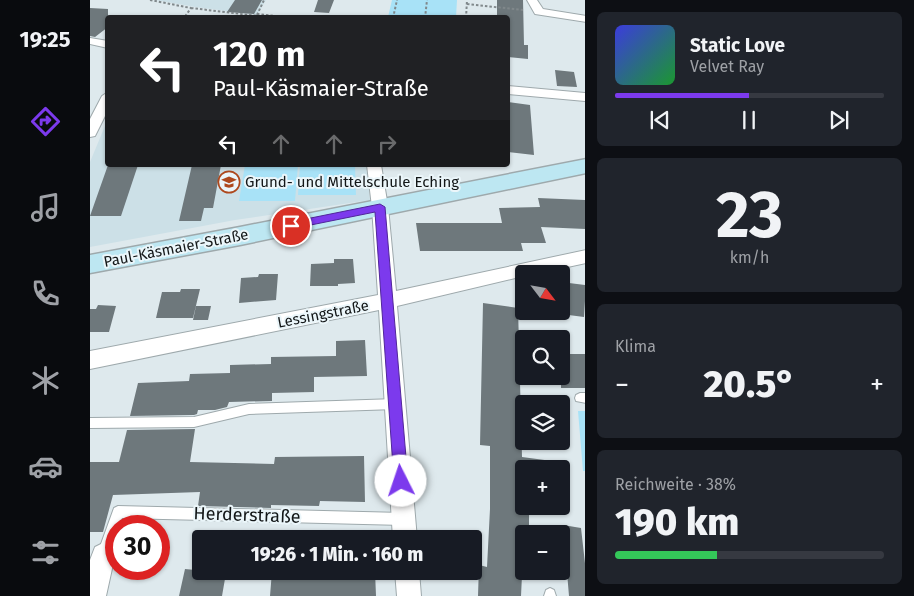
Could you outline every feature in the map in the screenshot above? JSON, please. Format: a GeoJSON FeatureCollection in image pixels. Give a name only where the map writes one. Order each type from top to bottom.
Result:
{"type":"FeatureCollection","features":[{"type":"Feature","properties":{"kind":"street"},"geometry":{"type":"LineString","coordinates":[[532,0],[539,12],[585,19]]}},
{"type":"Feature","properties":{"kind":"street"},"geometry":{"type":"LineString","coordinates":[[90,41],[105,44]]}},
{"type":"Feature","properties":{"kind":"street"},"geometry":{"type":"LineString","coordinates":[[510,90],[585,97]]}},
{"type":"Feature","properties":{"kind":"street"},"geometry":{"type":"LineString","coordinates":[[90,133],[105,102]]}},
{"type":"Feature","properties":{"kind":"street","name":"Paul-Käsmaier-Straße"},"geometry":{"type":"LineString","coordinates":[[90,264],[585,166]]}},
{"type":"Feature","properties":{"kind":"street"},"geometry":{"type":"LineString","coordinates":[[374,167],[380,207],[405,530]]}},
{"type":"Feature","properties":{"kind":"street","name":"Lessingstraße"},"geometry":{"type":"LineString","coordinates":[[90,360],[386,301],[585,256]]}},
{"type":"Feature","properties":{"kind":"street","name":"Herderstraße"},"geometry":{"type":"LineString","coordinates":[[94,596],[103,555]]}},
{"type":"Feature","properties":{"kind":"street"},"geometry":{"type":"LineString","coordinates":[[408,580],[409,596]]}},
{"type":"Feature","properties":{"kind":"lane"},"geometry":{"type":"LineString","coordinates":[[90,423],[194,422],[249,409],[396,404]]}},
{"type":"Feature","properties":{"kind":"lane","name":"Herderstraße"},"geometry":{"type":"LineString","coordinates":[[103,555],[118,512],[404,519]]}},
{"type":"Feature","properties":{"kind":"path"},"geometry":{"type":"LineString","coordinates":[[150,0],[191,8],[250,15]]}},
{"type":"Feature","properties":{"kind":"path"},"geometry":{"type":"LineString","coordinates":[[258,15],[264,0]]}},
{"type":"Feature","properties":{"kind":"path"},"geometry":{"type":"LineString","coordinates":[[394,15],[397,0]]}},
{"type":"Feature","properties":{"kind":"path"},"geometry":{"type":"LineString","coordinates":[[425,15],[427,0]]}},
{"type":"Feature","properties":{"kind":"path"},"geometry":{"type":"LineString","coordinates":[[466,15],[467,0]]}},
{"type":"Feature","properties":{"kind":"path"},"geometry":{"type":"LineString","coordinates":[[467,4],[539,12]]}},
{"type":"Feature","properties":{"kind":"path"},"geometry":{"type":"LineString","coordinates":[[186,15],[191,8]]}},
{"type":"Feature","properties":{"kind":"shaded area"},"geometry":{"type":"Polygon","coordinates":[[[156,0],[266,0],[257,15],[156,0]]]}},
{"type":"Feature","properties":{"kind":"shaded area"},"geometry":{"type":"Polygon","coordinates":[[[392,0],[457,0],[456,15],[388,15],[392,0]]]}},
{"type":"Feature","properties":{"kind":"shaded area","name":"Grund- und Mittelschule Eching"},"geometry":{"type":"Polygon","coordinates":[[[105,126],[105,167],[366,167],[370,200],[235,220],[90,247],[90,162],[105,126]]]}},
{"type":"Feature","properties":{"kind":"shaded area"},"geometry":{"type":"Polygon","coordinates":[[[245,167],[298,167],[295,201],[239,201],[245,167]]]}},
{"type":"Feature","properties":{"kind":"shaded area"},"geometry":{"type":"Polygon","coordinates":[[[300,167],[355,167],[356,195],[298,195],[300,167]]]}},
{"type":"Feature","properties":{"kind":"shaded area"},"geometry":{"type":"Polygon","coordinates":[[[578,411],[585,411],[585,471],[583,471],[578,411]]]}},
{"type":"Feature","properties":{"kind":"building"},"geometry":{"type":"Polygon","coordinates":[[[235,0],[262,0],[254,14],[227,12],[235,0]]]}},
{"type":"Feature","properties":{"kind":"building"},"geometry":{"type":"Polygon","coordinates":[[[318,0],[334,0],[329,13],[314,12],[318,0]]]}},
{"type":"Feature","properties":{"kind":"building"},"geometry":{"type":"Polygon","coordinates":[[[497,0],[523,0],[524,45],[528,45],[528,59],[510,57],[510,15],[497,15],[497,0]]]}},
{"type":"Feature","properties":{"kind":"building"},"geometry":{"type":"Polygon","coordinates":[[[90,8],[108,9],[108,15],[105,15],[105,29],[95,37],[90,36],[90,8]]]}},
{"type":"Feature","properties":{"kind":"building"},"geometry":{"type":"Polygon","coordinates":[[[555,70],[574,72],[577,87],[557,86],[555,70]]]}},
{"type":"Feature","properties":{"kind":"building"},"geometry":{"type":"Polygon","coordinates":[[[510,102],[530,105],[534,155],[510,152],[510,102]]]}},
{"type":"Feature","properties":{"kind":"building"},"geometry":{"type":"Polygon","coordinates":[[[107,167],[137,167],[121,216],[90,216],[107,167]]]}},
{"type":"Feature","properties":{"kind":"building"},"geometry":{"type":"Polygon","coordinates":[[[192,167],[221,167],[213,208],[204,208],[201,221],[179,221],[192,167]]]}},
{"type":"Feature","properties":{"kind":"building"},"geometry":{"type":"Polygon","coordinates":[[[538,198],[585,200],[585,229],[541,227],[546,243],[521,243],[523,251],[420,251],[416,223],[502,223],[499,208],[540,207],[538,198]]]}},
{"type":"Feature","properties":{"kind":"building"},"geometry":{"type":"Polygon","coordinates":[[[334,259],[353,259],[355,283],[338,284],[338,286],[310,286],[311,264],[334,263],[334,259]]]}},
{"type":"Feature","properties":{"kind":"building"},"geometry":{"type":"Polygon","coordinates":[[[259,274],[278,274],[276,300],[239,303],[241,278],[258,277],[259,274]]]}},
{"type":"Feature","properties":{"kind":"building"},"geometry":{"type":"Polygon","coordinates":[[[570,283],[585,285],[584,317],[570,315],[570,283]]]}},
{"type":"Feature","properties":{"kind":"building"},"geometry":{"type":"Polygon","coordinates":[[[181,289],[200,289],[193,318],[156,318],[162,292],[180,292],[181,289]]]}},
{"type":"Feature","properties":{"kind":"building"},"geometry":{"type":"Polygon","coordinates":[[[483,303],[515,308],[515,320],[518,320],[519,330],[515,330],[515,385],[520,385],[520,395],[515,395],[515,450],[522,450],[522,457],[544,460],[515,460],[515,515],[529,515],[529,525],[515,525],[515,580],[522,580],[521,596],[478,596],[479,580],[482,580],[482,566],[487,567],[490,509],[490,446],[480,445],[483,303]]]}},
{"type":"Feature","properties":{"kind":"building"},"geometry":{"type":"Polygon","coordinates":[[[98,305],[116,306],[109,332],[90,332],[90,309],[96,309],[98,305]]]}},
{"type":"Feature","properties":{"kind":"building"},"geometry":{"type":"Polygon","coordinates":[[[196,306],[211,306],[208,320],[193,320],[196,306]]]}},
{"type":"Feature","properties":{"kind":"building"},"geometry":{"type":"Polygon","coordinates":[[[365,340],[367,376],[314,377],[314,392],[272,393],[272,401],[229,402],[227,407],[215,410],[198,410],[197,414],[194,415],[130,416],[138,383],[189,381],[190,374],[230,373],[230,365],[271,364],[271,357],[336,356],[336,341],[365,340]]]}},
{"type":"Feature","properties":{"kind":"building"},"geometry":{"type":"Polygon","coordinates":[[[570,354],[585,354],[585,388],[561,388],[561,385],[570,385],[570,354]]]}},
{"type":"Feature","properties":{"kind":"building"},"geometry":{"type":"Polygon","coordinates":[[[195,429],[190,462],[274,464],[275,457],[364,456],[365,502],[320,501],[319,506],[271,505],[271,508],[198,506],[200,492],[113,495],[108,515],[105,515],[103,532],[90,532],[90,462],[119,462],[127,430],[195,429]]]}},
{"type":"Feature","properties":{"kind":"building"},"geometry":{"type":"Polygon","coordinates":[[[570,526],[581,528],[585,563],[585,596],[569,596],[568,580],[570,580],[570,526]]]}},
{"type":"Feature","properties":{"kind":"building"},"geometry":{"type":"Polygon","coordinates":[[[185,569],[192,570],[192,580],[225,580],[222,596],[179,596],[185,569]]]}},
{"type":"Feature","properties":{"kind":"building"},"geometry":{"type":"Polygon","coordinates":[[[271,580],[375,580],[376,596],[270,596],[271,580]]]}},
{"type":"Feature","properties":{"kind":"place","name":"Grund- und Mittelschule Eching"},"geometry":{"type":"Point","coordinates":[229,182]}},
{"type":"Feature","properties":{"kind":"route"},"geometry":{"type":"LineString","coordinates":[[291,226],[380,207],[401,481]]}}]}
